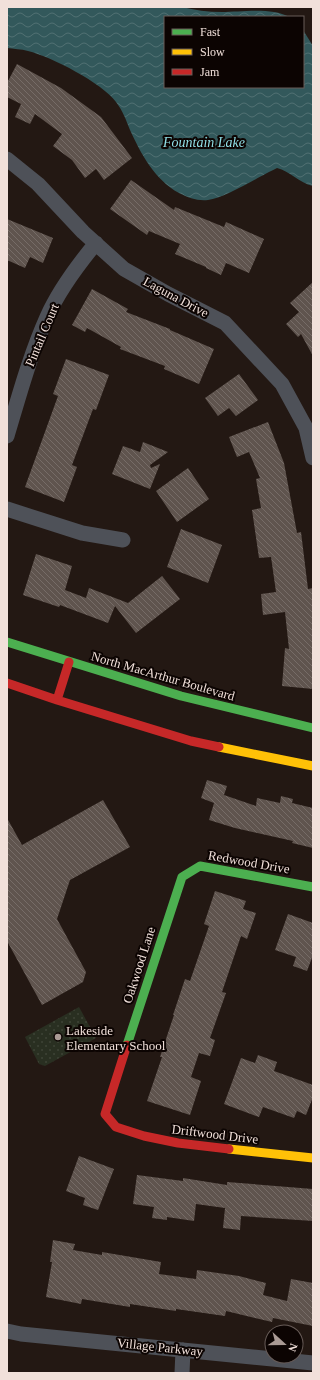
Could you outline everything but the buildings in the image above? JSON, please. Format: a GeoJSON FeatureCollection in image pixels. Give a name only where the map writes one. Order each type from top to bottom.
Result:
{"type":"FeatureCollection","features":[{"type":"Feature","properties":{"kind":"main road","name":"North MacArthur Boulevard"},"geometry":{"type":"LineString","coordinates":[[7,642],[181,696],[313,728]]}},
{"type":"Feature","properties":{"kind":"main road"},"geometry":{"type":"LineString","coordinates":[[57,700],[68,662]]}},
{"type":"Feature","properties":{"kind":"main road"},"geometry":{"type":"LineString","coordinates":[[7,683],[57,700],[192,741],[313,766]]}},
{"type":"Feature","properties":{"kind":"main road","name":"Redwood Drive"},"geometry":{"type":"LineString","coordinates":[[182,877],[200,866],[313,887]]}},
{"type":"Feature","properties":{"kind":"main road","name":"Oakwood Lane"},"geometry":{"type":"LineString","coordinates":[[116,1127],[105,1114],[182,877]]}},
{"type":"Feature","properties":{"kind":"main road","name":"Driftwood Drive"},"geometry":{"type":"LineString","coordinates":[[116,1127],[144,1136],[178,1143],[313,1158]]}},
{"type":"Feature","properties":{"kind":"street","name":"Laguna Drive"},"geometry":{"type":"LineString","coordinates":[[7,160],[38,184],[83,232],[124,269],[168,294],[225,323],[282,384],[306,428],[313,458]]}},
{"type":"Feature","properties":{"kind":"street","name":"Pintail Court"},"geometry":{"type":"LineString","coordinates":[[7,436],[28,369],[47,316],[71,274],[96,243]]}},
{"type":"Feature","properties":{"kind":"street"},"geometry":{"type":"LineString","coordinates":[[7,509],[82,533],[123,540]]}},
{"type":"Feature","properties":{"kind":"street","name":"Village Parkway"},"geometry":{"type":"LineString","coordinates":[[7,1332],[313,1363]]}},
{"type":"Feature","properties":{"kind":"street"},"geometry":{"type":"LineString","coordinates":[[182,1373],[183,1350]]}},
{"type":"Feature","properties":{"kind":"green space"},"geometry":{"type":"Polygon","coordinates":[[[79,1007],[96,1038],[45,1066],[39,1064],[25,1037],[79,1007]]]}},
{"type":"Feature","properties":{"kind":"water","name":"Fountain Lake"},"geometry":{"type":"Polygon","coordinates":[[[7,7],[182,7],[201,11],[217,12],[265,11],[287,16],[164,16],[164,88],[304,88],[304,32],[313,46],[313,186],[277,168],[224,195],[208,200],[197,200],[190,198],[170,188],[156,174],[134,139],[121,109],[116,102],[100,87],[76,72],[50,59],[28,51],[7,48],[7,7]]]}},
{"type":"Feature","properties":{"kind":"traffic: fast"},"geometry":{"type":"LineString","coordinates":[[7,642],[181,696],[313,728]]}},
{"type":"Feature","properties":{"kind":"traffic: fast"},"geometry":{"type":"LineString","coordinates":[[127,1045],[182,877],[200,866],[313,887]]}},
{"type":"Feature","properties":{"kind":"traffic: slow"},"geometry":{"type":"LineString","coordinates":[[219,747],[313,766]]}},
{"type":"Feature","properties":{"kind":"traffic: slow"},"geometry":{"type":"LineString","coordinates":[[229,1149],[313,1158]]}},
{"type":"Feature","properties":{"kind":"traffic: jam"},"geometry":{"type":"LineString","coordinates":[[57,700],[69,662]]}},
{"type":"Feature","properties":{"kind":"traffic: jam"},"geometry":{"type":"LineString","coordinates":[[7,683],[191,741],[219,747]]}},
{"type":"Feature","properties":{"kind":"traffic: jam"},"geometry":{"type":"LineString","coordinates":[[127,1045],[105,1114],[116,1127],[144,1136],[178,1143],[229,1149]]}},
{"type":"Feature","properties":{"kind":"place","name":"Lakeside Elementary School"},"geometry":{"type":"Point","coordinates":[58,1037]}}]}
